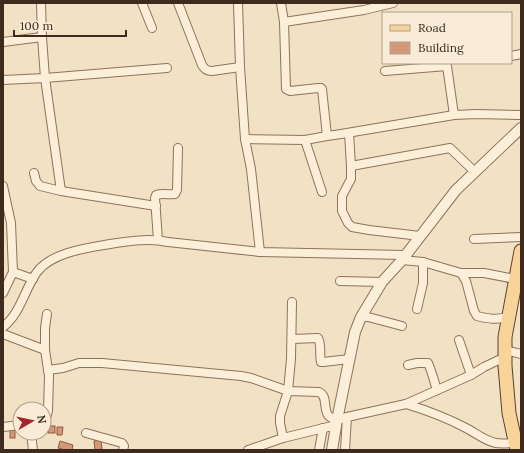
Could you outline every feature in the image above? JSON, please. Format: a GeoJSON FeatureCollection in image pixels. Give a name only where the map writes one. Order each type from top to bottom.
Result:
{"type":"FeatureCollection","features":[{"type":"Feature","properties":{"kind":"main road"},"geometry":{"type":"LineString","coordinates":[[516,447],[509,413],[505,366],[505,337],[508,318],[518,279],[521,251]]}},
{"type":"Feature","properties":{"kind":"street"},"geometry":{"type":"LineString","coordinates":[[41,3],[45,78],[61,191]]}},
{"type":"Feature","properties":{"kind":"street"},"geometry":{"type":"LineString","coordinates":[[142,3],[152,28]]}},
{"type":"Feature","properties":{"kind":"street"},"geometry":{"type":"LineString","coordinates":[[178,3],[204,69],[207,71],[212,71],[240,67]]}},
{"type":"Feature","properties":{"kind":"street"},"geometry":{"type":"LineString","coordinates":[[238,3],[240,67],[245,139],[260,252]]}},
{"type":"Feature","properties":{"kind":"street"},"geometry":{"type":"LineString","coordinates":[[281,3],[284,22],[286,89],[290,91],[318,88],[322,89],[327,136]]}},
{"type":"Feature","properties":{"kind":"street"},"geometry":{"type":"LineString","coordinates":[[284,22],[364,10],[393,3]]}},
{"type":"Feature","properties":{"kind":"street"},"geometry":{"type":"LineString","coordinates":[[3,42],[42,37]]}},
{"type":"Feature","properties":{"kind":"street"},"geometry":{"type":"LineString","coordinates":[[385,71],[448,66],[454,116]]}},
{"type":"Feature","properties":{"kind":"street"},"geometry":{"type":"LineString","coordinates":[[3,80],[167,68]]}},
{"type":"Feature","properties":{"kind":"street"},"geometry":{"type":"LineString","coordinates":[[245,139],[305,140],[454,116],[476,114],[521,115]]}},
{"type":"Feature","properties":{"kind":"street"},"geometry":{"type":"LineString","coordinates":[[332,450],[336,423],[355,332],[361,317],[382,282],[456,190],[521,128]]}},
{"type":"Feature","properties":{"kind":"street"},"geometry":{"type":"LineString","coordinates":[[349,133],[351,179],[342,196],[342,211],[348,223],[352,227],[420,236]]}},
{"type":"Feature","properties":{"kind":"street"},"geometry":{"type":"LineString","coordinates":[[305,140],[322,192]]}},
{"type":"Feature","properties":{"kind":"street"},"geometry":{"type":"LineString","coordinates":[[158,240],[155,198],[156,195],[160,193],[170,195],[175,194],[177,190],[178,148]]}},
{"type":"Feature","properties":{"kind":"street"},"geometry":{"type":"LineString","coordinates":[[351,166],[450,148],[475,172]]}},
{"type":"Feature","properties":{"kind":"street"},"geometry":{"type":"LineString","coordinates":[[34,173],[36,182],[40,186],[61,191],[156,206]]}},
{"type":"Feature","properties":{"kind":"street"},"geometry":{"type":"LineString","coordinates":[[3,186],[11,223],[12,272],[3,293]]}},
{"type":"Feature","properties":{"kind":"street"},"geometry":{"type":"LineString","coordinates":[[474,239],[521,237]]}},
{"type":"Feature","properties":{"kind":"street"},"geometry":{"type":"LineString","coordinates":[[3,327],[18,310],[37,272],[49,261],[85,248],[130,241],[158,240],[260,252],[403,257],[461,273],[484,274],[518,279]]}},
{"type":"Feature","properties":{"kind":"street"},"geometry":{"type":"LineString","coordinates":[[417,308],[423,283],[424,262]]}},
{"type":"Feature","properties":{"kind":"street"},"geometry":{"type":"LineString","coordinates":[[12,272],[33,279]]}},
{"type":"Feature","properties":{"kind":"street"},"geometry":{"type":"LineString","coordinates":[[461,273],[466,281],[474,311],[477,316],[491,319],[508,318]]}},
{"type":"Feature","properties":{"kind":"street"},"geometry":{"type":"LineString","coordinates":[[340,281],[382,282]]}},
{"type":"Feature","properties":{"kind":"street"},"geometry":{"type":"LineString","coordinates":[[283,438],[280,416],[288,391],[292,359],[292,302]]}},
{"type":"Feature","properties":{"kind":"street"},"geometry":{"type":"LineString","coordinates":[[47,314],[45,328],[45,350],[49,376],[48,401]]}},
{"type":"Feature","properties":{"kind":"street"},"geometry":{"type":"LineString","coordinates":[[361,317],[368,317],[402,326]]}},
{"type":"Feature","properties":{"kind":"street"},"geometry":{"type":"LineString","coordinates":[[3,334],[45,350]]}},
{"type":"Feature","properties":{"kind":"street"},"geometry":{"type":"LineString","coordinates":[[292,339],[318,338],[320,342],[321,362],[350,359]]}},
{"type":"Feature","properties":{"kind":"street"},"geometry":{"type":"LineString","coordinates":[[459,340],[471,375]]}},
{"type":"Feature","properties":{"kind":"street"},"geometry":{"type":"LineString","coordinates":[[248,450],[283,438],[323,428],[347,417],[406,404],[471,375],[505,353],[521,354]]}},
{"type":"Feature","properties":{"kind":"street"},"geometry":{"type":"LineString","coordinates":[[48,370],[63,368],[79,362],[241,376],[288,391],[322,393],[327,413],[336,423]]}},
{"type":"Feature","properties":{"kind":"street"},"geometry":{"type":"LineString","coordinates":[[408,365],[428,363],[437,390]]}},
{"type":"Feature","properties":{"kind":"street"},"geometry":{"type":"LineString","coordinates":[[406,404],[423,409],[454,422],[467,428],[482,438],[516,447]]}},
{"type":"Feature","properties":{"kind":"street"},"geometry":{"type":"LineString","coordinates":[[345,450],[347,417]]}},
{"type":"Feature","properties":{"kind":"street"},"geometry":{"type":"LineString","coordinates":[[319,450],[323,428]]}},
{"type":"Feature","properties":{"kind":"street"},"geometry":{"type":"LineString","coordinates":[[86,433],[122,442],[124,446],[123,450]]}},
{"type":"Feature","properties":{"kind":"building"},"geometry":{"type":"Polygon","coordinates":[[[52,426],[55,426],[55,433],[52,433],[52,426]]]}},
{"type":"Feature","properties":{"kind":"building"},"geometry":{"type":"Polygon","coordinates":[[[57,427],[63,427],[62,435],[57,435],[57,427]]]}},
{"type":"Feature","properties":{"kind":"building"},"geometry":{"type":"Polygon","coordinates":[[[10,429],[12,429],[12,438],[10,438],[10,429]]]}},
{"type":"Feature","properties":{"kind":"building"},"geometry":{"type":"Polygon","coordinates":[[[101,440],[102,449],[95,450],[94,441],[101,440]]]}},
{"type":"Feature","properties":{"kind":"building"},"geometry":{"type":"Polygon","coordinates":[[[60,441],[73,445],[72,450],[58,448],[60,441]]]}}]}
